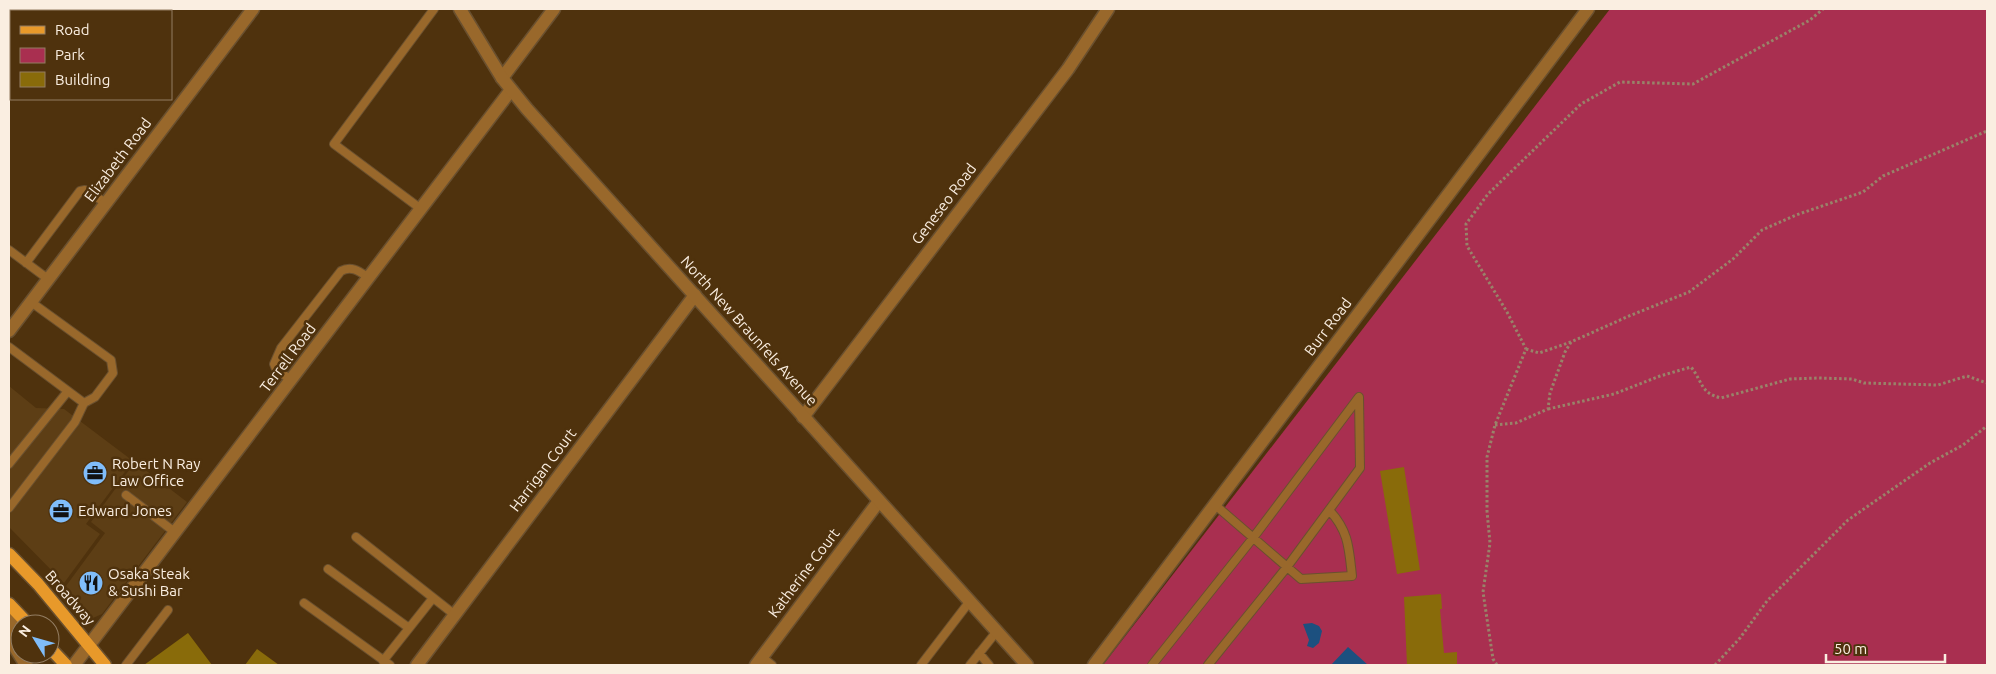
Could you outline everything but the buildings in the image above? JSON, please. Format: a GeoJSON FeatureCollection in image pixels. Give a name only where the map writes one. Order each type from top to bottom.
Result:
{"type":"FeatureCollection","features":[{"type":"Feature","properties":{"kind":"main road","name":"Broadway"},"geometry":{"type":"LineString","coordinates":[[9,554],[105,665]]}},
{"type":"Feature","properties":{"kind":"main road"},"geometry":{"type":"LineString","coordinates":[[9,604],[18,614]]}},
{"type":"Feature","properties":{"kind":"street","name":"Elizabeth Road"},"geometry":{"type":"LineString","coordinates":[[9,332],[253,9]]}},
{"type":"Feature","properties":{"kind":"street","name":"North New Braunfels Avenue"},"geometry":{"type":"LineString","coordinates":[[460,9],[511,90],[1027,665]]}},
{"type":"Feature","properties":{"kind":"street"},"geometry":{"type":"LineString","coordinates":[[502,78],[554,9]]}},
{"type":"Feature","properties":{"kind":"street","name":"Geneseo Road"},"geometry":{"type":"LineString","coordinates":[[803,417],[1068,69],[1108,9]]}},
{"type":"Feature","properties":{"kind":"street","name":"Burr Road"},"geometry":{"type":"LineString","coordinates":[[1094,665],[1588,9]]}},
{"type":"Feature","properties":{"kind":"street","name":"Terrell Road"},"geometry":{"type":"LineString","coordinates":[[74,665],[511,90]]}},
{"type":"Feature","properties":{"kind":"street","name":"Harrigan Court"},"geometry":{"type":"LineString","coordinates":[[418,665],[695,295]]}},
{"type":"Feature","properties":{"kind":"street","name":"Katherine Court"},"geometry":{"type":"LineString","coordinates":[[763,662],[879,501]]}},
{"type":"Feature","properties":{"kind":"street"},"geometry":{"type":"LineString","coordinates":[[9,604],[16,649],[26,665]]}},
{"type":"Feature","properties":{"kind":"lane"},"geometry":{"type":"LineString","coordinates":[[421,209],[334,144],[434,9]]}},
{"type":"Feature","properties":{"kind":"lane"},"geometry":{"type":"LineString","coordinates":[[26,263],[80,191],[85,190],[106,203]]}},
{"type":"Feature","properties":{"kind":"lane"},"geometry":{"type":"LineString","coordinates":[[9,250],[48,280]]}},
{"type":"Feature","properties":{"kind":"lane"},"geometry":{"type":"LineString","coordinates":[[291,380],[276,369],[274,364],[287,340],[341,271],[347,268],[355,269],[369,278]]}},
{"type":"Feature","properties":{"kind":"lane"},"geometry":{"type":"LineString","coordinates":[[9,508],[75,422],[84,403],[94,397],[113,373],[111,360],[31,302]]}},
{"type":"Feature","properties":{"kind":"lane"},"geometry":{"type":"LineString","coordinates":[[9,348],[84,403]]}},
{"type":"Feature","properties":{"kind":"lane"},"geometry":{"type":"LineString","coordinates":[[9,464],[68,391]]}},
{"type":"Feature","properties":{"kind":"lane"},"geometry":{"type":"LineString","coordinates":[[1152,665],[1253,538],[1359,397],[1360,468],[1287,567],[1208,665]]}},
{"type":"Feature","properties":{"kind":"lane"},"geometry":{"type":"LineString","coordinates":[[126,495],[176,532]]}},
{"type":"Feature","properties":{"kind":"lane"},"geometry":{"type":"LineString","coordinates":[[1214,504],[1302,578],[1352,576],[1348,545],[1340,522],[1329,510]]}},
{"type":"Feature","properties":{"kind":"lane"},"geometry":{"type":"LineString","coordinates":[[356,537],[455,615]]}},
{"type":"Feature","properties":{"kind":"lane"},"geometry":{"type":"LineString","coordinates":[[328,569],[409,628]]}},
{"type":"Feature","properties":{"kind":"lane"},"geometry":{"type":"LineString","coordinates":[[304,603],[387,663],[409,628],[433,598]]}},
{"type":"Feature","properties":{"kind":"lane"},"geometry":{"type":"LineString","coordinates":[[921,665],[970,602]]}},
{"type":"Feature","properties":{"kind":"lane"},"geometry":{"type":"LineString","coordinates":[[126,665],[168,610]]}},
{"type":"Feature","properties":{"kind":"lane"},"geometry":{"type":"LineString","coordinates":[[970,665],[997,631]]}},
{"type":"Feature","properties":{"kind":"lane"},"geometry":{"type":"LineString","coordinates":[[979,653],[989,665]]}},
{"type":"Feature","properties":{"kind":"path"},"geometry":{"type":"LineString","coordinates":[[1823,9],[1810,20],[1693,84],[1620,82],[1589,99],[1581,104],[1488,194],[1466,224],[1467,246],[1507,312],[1526,349],[1538,353],[1571,342],[1689,292],[1733,259],[1762,230],[1796,215],[1863,192],[1883,176],[1987,130]]}},
{"type":"Feature","properties":{"kind":"path"},"geometry":{"type":"LineString","coordinates":[[1548,409],[1550,393],[1565,352],[1571,342]]}},
{"type":"Feature","properties":{"kind":"path"},"geometry":{"type":"LineString","coordinates":[[1497,665],[1493,659],[1483,592],[1490,543],[1487,511],[1487,458],[1495,425],[1526,349]]}},
{"type":"Feature","properties":{"kind":"path"},"geometry":{"type":"LineString","coordinates":[[1495,425],[1516,423],[1548,409],[1614,394],[1660,376],[1691,367],[1710,396],[1721,398],[1790,380],[1809,378],[1852,379],[1864,384],[1938,384],[1967,376],[1987,383]]}},
{"type":"Feature","properties":{"kind":"path"},"geometry":{"type":"LineString","coordinates":[[1715,665],[1740,638],[1767,601],[1848,520],[1987,426]]}},
{"type":"Feature","properties":{"kind":"shaded area"},"geometry":{"type":"Polygon","coordinates":[[[9,386],[36,408],[64,409],[133,461],[86,524],[100,534],[64,583],[9,527],[9,386]]]}},
{"type":"Feature","properties":{"kind":"shaded area"},"geometry":{"type":"Polygon","coordinates":[[[135,462],[187,502],[102,614],[93,618],[85,612],[66,586],[105,533],[91,522],[135,462]]]}},
{"type":"Feature","properties":{"kind":"green space"},"geometry":{"type":"Polygon","coordinates":[[[1610,9],[1987,9],[1987,665],[1103,665],[1610,9]]]}},
{"type":"Feature","properties":{"kind":"water"},"geometry":{"type":"Polygon","coordinates":[[[1312,623],[1319,626],[1322,631],[1319,643],[1313,648],[1307,646],[1309,640],[1303,624],[1312,623]]]}},
{"type":"Feature","properties":{"kind":"water"},"geometry":{"type":"Polygon","coordinates":[[[1348,647],[1368,665],[1331,665],[1348,647]]]}},
{"type":"Feature","properties":{"kind":"place","name":"Robert N Ray Law Office"},"geometry":{"type":"Point","coordinates":[95,473]}},
{"type":"Feature","properties":{"kind":"place","name":"Edward Jones"},"geometry":{"type":"Point","coordinates":[61,511]}},
{"type":"Feature","properties":{"kind":"place","name":"Osaka Steak & Sushi Bar"},"geometry":{"type":"Point","coordinates":[91,583]}}]}
